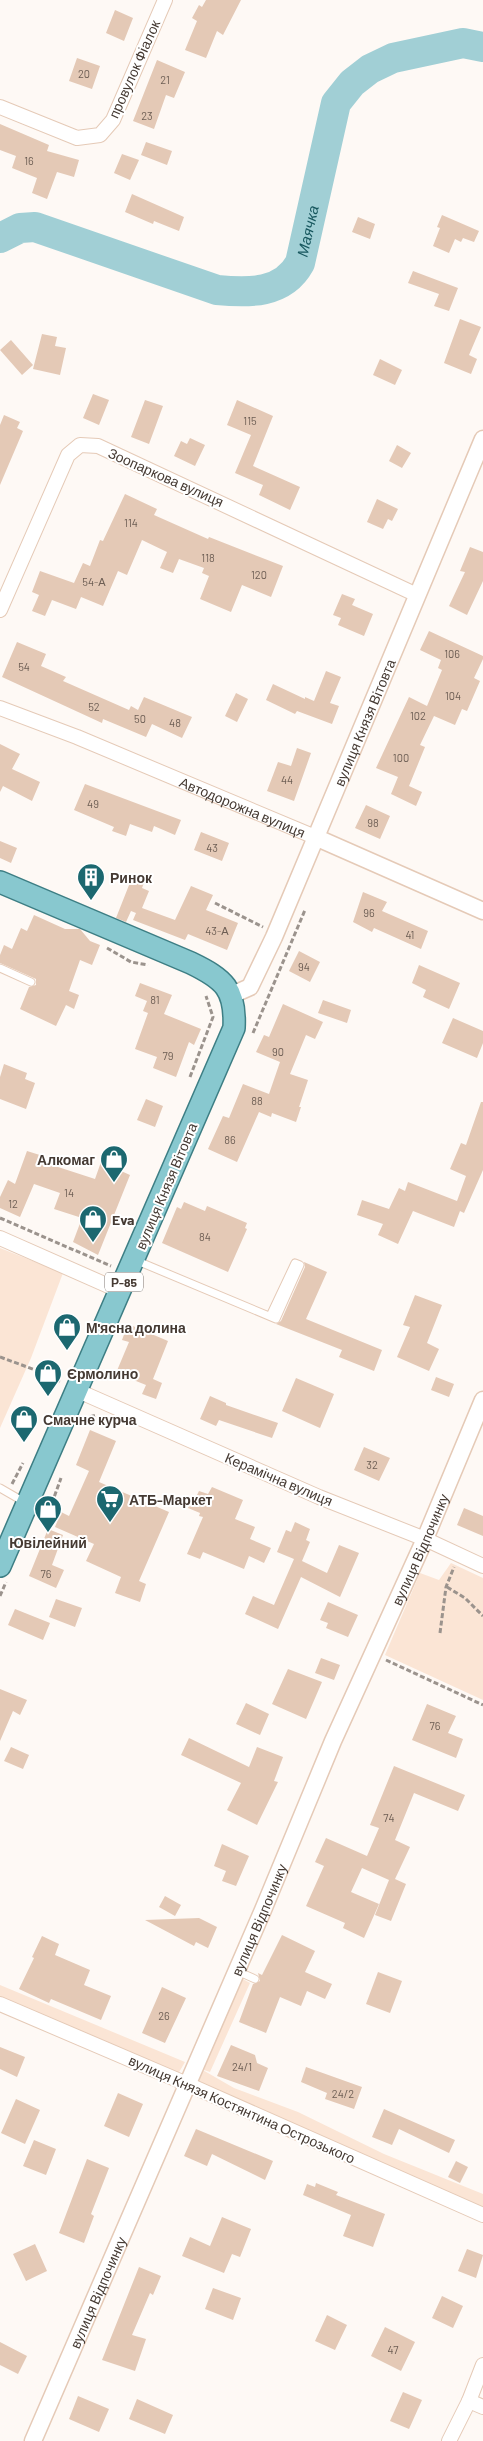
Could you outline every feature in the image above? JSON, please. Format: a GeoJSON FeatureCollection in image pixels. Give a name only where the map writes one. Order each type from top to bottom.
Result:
{"type":"FeatureCollection","features":[{"type":"Feature","properties":{"kind":"main road"},"geometry":{"type":"LineString","coordinates":[[0,882],[191,962],[215,975],[232,995]]}},
{"type":"Feature","properties":{"kind":"main road","name":"вулиця Князя Вітовта"},"geometry":{"type":"LineString","coordinates":[[0,1566],[34,1508],[69,1387],[120,1291],[234,1028],[235,1009],[232,995]]}},
{"type":"Feature","properties":{"kind":"street","name":"провулок Фіалок"},"geometry":{"type":"LineString","coordinates":[[0,107],[78,138],[100,135],[113,120],[165,0]]}},
{"type":"Feature","properties":{"kind":"street","name":"вулиця Князя Вітовта"},"geometry":{"type":"LineString","coordinates":[[232,995],[250,987],[274,938],[483,439]]}},
{"type":"Feature","properties":{"kind":"street","name":"Зоопаркова вулиця"},"geometry":{"type":"LineString","coordinates":[[0,610],[68,455],[80,445],[98,446],[417,595]]}},
{"type":"Feature","properties":{"kind":"street","name":"Автодорожна вулиця"},"geometry":{"type":"LineString","coordinates":[[0,708],[77,737],[315,837],[483,911]]}},
{"type":"Feature","properties":{"kind":"street"},"geometry":{"type":"LineString","coordinates":[[0,1238],[120,1291]]}},
{"type":"Feature","properties":{"kind":"street","name":"Керамічна вулиця"},"geometry":{"type":"LineString","coordinates":[[69,1387],[319,1497],[424,1539],[483,1566]]}},
{"type":"Feature","properties":{"kind":"street","name":"вулиця Відпочинку"},"geometry":{"type":"LineString","coordinates":[[33,2441],[483,1400]]}},
{"type":"Feature","properties":{"kind":"street","name":"вулиця Князя Костянтина Острозького"},"geometry":{"type":"LineString","coordinates":[[0,2004],[188,2084],[483,2215]]}},
{"type":"Feature","properties":{"kind":"street"},"geometry":{"type":"LineString","coordinates":[[449,2441],[469,2402],[483,2365]]}},
{"type":"Feature","properties":{"kind":"street"},"geometry":{"type":"LineString","coordinates":[[469,2402],[483,2407]]}},
{"type":"Feature","properties":{"kind":"lane"},"geometry":{"type":"LineString","coordinates":[[0,968],[31,982]]}},
{"type":"Feature","properties":{"kind":"lane"},"geometry":{"type":"LineString","coordinates":[[134,1260],[270,1316],[276,1318],[300,1265],[295,1263],[270,1316]]}},
{"type":"Feature","properties":{"kind":"lane"},"geometry":{"type":"LineString","coordinates":[[0,1488],[34,1508]]}},
{"type":"Feature","properties":{"kind":"lane"},"geometry":{"type":"LineString","coordinates":[[236,1970],[255,1979]]}},
{"type":"Feature","properties":{"kind":"path"},"geometry":{"type":"LineString","coordinates":[[215,903],[266,929]]}},
{"type":"Feature","properties":{"kind":"path"},"geometry":{"type":"LineString","coordinates":[[0,1218],[111,1266]]}},
{"type":"Feature","properties":{"kind":"path"},"geometry":{"type":"LineString","coordinates":[[0,1357],[49,1375],[69,1387]]}},
{"type":"Feature","properties":{"kind":"path"},"geometry":{"type":"LineString","coordinates":[[78,1427],[82,1420],[119,1409]]}},
{"type":"Feature","properties":{"kind":"path"},"geometry":{"type":"LineString","coordinates":[[34,1508],[52,1503],[62,1474]]}},
{"type":"Feature","properties":{"kind":"path"},"geometry":{"type":"LineString","coordinates":[[440,1633],[446,1587],[459,1555]]}},
{"type":"Feature","properties":{"kind":"path"},"geometry":{"type":"LineString","coordinates":[[446,1587],[465,1598],[483,1616]]}},
{"type":"Feature","properties":{"kind":"path"},"geometry":{"type":"LineString","coordinates":[[372,1654],[483,1705]]}},
{"type":"Feature","properties":{"kind":"shaded area"},"geometry":{"type":"Polygon","coordinates":[[[0,1248],[63,1273],[31,1358],[0,1428],[0,1248]]]}},
{"type":"Feature","properties":{"kind":"shaded area"},"geometry":{"type":"Polygon","coordinates":[[[451,1563],[483,1578],[483,1700],[385,1655],[420,1573],[439,1580],[451,1563]]]}},
{"type":"Feature","properties":{"kind":"shaded area"},"geometry":{"type":"Polygon","coordinates":[[[239,1977],[250,1983],[210,2072],[201,2069],[234,2088],[298,2112],[384,2154],[483,2194],[483,2207],[432,2189],[194,2081],[239,1977]]]}},
{"type":"Feature","properties":{"kind":"shaded area"},"geometry":{"type":"Polygon","coordinates":[[[0,1985],[185,2062],[178,2074],[0,1999],[0,1985]]]}},
{"type":"Feature","properties":{"kind":"building"},"geometry":{"type":"Polygon","coordinates":[[[206,0],[241,0],[223,35],[217,31],[206,58],[185,50],[197,21],[192,18],[199,5],[202,7],[206,0]]]}},
{"type":"Feature","properties":{"kind":"building"},"geometry":{"type":"Polygon","coordinates":[[[115,10],[133,18],[124,41],[106,33],[115,10]]]}},
{"type":"Feature","properties":{"kind":"building"},"geometry":{"type":"Polygon","coordinates":[[[77,58],[100,66],[92,89],[69,81],[77,58]]]}},
{"type":"Feature","properties":{"kind":"building"},"geometry":{"type":"Polygon","coordinates":[[[157,60],[185,72],[174,98],[166,95],[154,129],[133,121],[157,60]]]}},
{"type":"Feature","properties":{"kind":"building"},"geometry":{"type":"Polygon","coordinates":[[[0,124],[49,145],[47,151],[79,160],[74,177],[57,172],[47,199],[32,193],[37,178],[12,168],[16,156],[0,150],[0,124]]]}},
{"type":"Feature","properties":{"kind":"building"},"geometry":{"type":"Polygon","coordinates":[[[146,142],[172,151],[167,165],[141,155],[146,142]]]}},
{"type":"Feature","properties":{"kind":"building"},"geometry":{"type":"Polygon","coordinates":[[[122,154],[139,160],[130,180],[114,173],[122,154]]]}},
{"type":"Feature","properties":{"kind":"building"},"geometry":{"type":"Polygon","coordinates":[[[132,194],[184,217],[179,231],[154,221],[153,224],[125,212],[132,194]]]}},
{"type":"Feature","properties":{"kind":"building"},"geometry":{"type":"Polygon","coordinates":[[[442,215],[479,231],[474,242],[463,238],[461,242],[455,239],[449,253],[433,246],[440,228],[437,227],[442,215]]]}},
{"type":"Feature","properties":{"kind":"building"},"geometry":{"type":"Polygon","coordinates":[[[358,217],[375,224],[370,239],[352,232],[358,217]]]}},
{"type":"Feature","properties":{"kind":"building"},"geometry":{"type":"Polygon","coordinates":[[[413,271],[458,288],[449,311],[434,306],[439,294],[408,283],[413,271]]]}},
{"type":"Feature","properties":{"kind":"building"},"geometry":{"type":"Polygon","coordinates":[[[460,319],[481,327],[469,355],[477,359],[471,374],[444,363],[460,319]]]}},
{"type":"Feature","properties":{"kind":"building"},"geometry":{"type":"Polygon","coordinates":[[[42,334],[57,337],[55,346],[66,348],[60,375],[33,369],[42,334]]]}},
{"type":"Feature","properties":{"kind":"building"},"geometry":{"type":"Polygon","coordinates":[[[11,340],[33,365],[22,375],[0,350],[11,340]]]}},
{"type":"Feature","properties":{"kind":"building"},"geometry":{"type":"Polygon","coordinates":[[[380,359],[402,370],[395,385],[373,375],[380,359]]]}},
{"type":"Feature","properties":{"kind":"building"},"geometry":{"type":"Polygon","coordinates":[[[93,394],[109,400],[99,425],[83,418],[93,394]]]}},
{"type":"Feature","properties":{"kind":"building"},"geometry":{"type":"Polygon","coordinates":[[[145,400],[163,406],[149,444],[131,437],[145,400]]]}},
{"type":"Feature","properties":{"kind":"building"},"geometry":{"type":"Polygon","coordinates":[[[237,400],[273,416],[253,466],[300,487],[290,510],[259,495],[263,485],[235,473],[251,435],[227,425],[237,400]]]}},
{"type":"Feature","properties":{"kind":"building"},"geometry":{"type":"Polygon","coordinates":[[[4,415],[20,422],[17,428],[23,431],[0,485],[0,425],[4,415]]]}},
{"type":"Feature","properties":{"kind":"building"},"geometry":{"type":"Polygon","coordinates":[[[190,438],[205,445],[195,466],[174,456],[181,441],[187,444],[190,438]]]}},
{"type":"Feature","properties":{"kind":"building"},"geometry":{"type":"Polygon","coordinates":[[[397,445],[411,453],[402,468],[389,461],[397,445]]]}},
{"type":"Feature","properties":{"kind":"building"},"geometry":{"type":"Polygon","coordinates":[[[125,494],[157,509],[154,515],[208,539],[209,537],[283,566],[271,597],[242,585],[231,612],[200,599],[209,576],[202,573],[204,568],[179,559],[173,573],[160,568],[167,552],[142,540],[127,575],[118,571],[103,606],[81,597],[76,609],[52,600],[45,616],[32,611],[39,595],[32,592],[40,571],[74,583],[83,563],[90,566],[100,540],[103,541],[125,494]]]}},
{"type":"Feature","properties":{"kind":"building"},"geometry":{"type":"Polygon","coordinates":[[[377,499],[398,509],[392,521],[388,519],[383,529],[367,522],[377,499]]]}},
{"type":"Feature","properties":{"kind":"building"},"geometry":{"type":"Polygon","coordinates":[[[470,547],[483,552],[483,581],[467,615],[449,606],[465,572],[460,571],[470,547]]]}},
{"type":"Feature","properties":{"kind":"building"},"geometry":{"type":"Polygon","coordinates":[[[342,594],[355,599],[352,605],[373,614],[364,636],[338,625],[341,618],[333,615],[342,594]]]}},
{"type":"Feature","properties":{"kind":"building"},"geometry":{"type":"Polygon","coordinates":[[[429,631],[483,656],[483,659],[474,678],[480,681],[467,711],[462,709],[455,725],[434,716],[420,745],[425,747],[409,786],[422,792],[416,806],[391,794],[398,777],[376,768],[409,697],[427,706],[442,670],[438,668],[441,660],[420,650],[429,631]]]}},
{"type":"Feature","properties":{"kind":"building"},"geometry":{"type":"Polygon","coordinates":[[[17,642],[46,654],[41,666],[66,677],[63,681],[129,710],[131,706],[138,710],[144,697],[192,717],[182,738],[152,724],[146,737],[103,719],[102,723],[2,677],[17,642]]]}},
{"type":"Feature","properties":{"kind":"building"},"geometry":{"type":"Polygon","coordinates":[[[326,671],[341,677],[330,703],[339,706],[332,724],[297,711],[295,714],[266,700],[273,684],[305,699],[305,697],[314,701],[326,671]]]}},
{"type":"Feature","properties":{"kind":"building"},"geometry":{"type":"Polygon","coordinates":[[[236,693],[248,699],[237,722],[225,716],[236,693]]]}},
{"type":"Feature","properties":{"kind":"building"},"geometry":{"type":"Polygon","coordinates":[[[0,744],[20,754],[12,769],[40,782],[32,801],[3,786],[0,792],[0,744]]]}},
{"type":"Feature","properties":{"kind":"building"},"geometry":{"type":"Polygon","coordinates":[[[297,748],[311,753],[294,801],[267,791],[278,762],[291,766],[297,748]]]}},
{"type":"Feature","properties":{"kind":"building"},"geometry":{"type":"Polygon","coordinates":[[[85,784],[181,820],[175,835],[154,826],[152,832],[130,824],[126,836],[112,831],[114,827],[74,810],[85,784]]]}},
{"type":"Feature","properties":{"kind":"building"},"geometry":{"type":"Polygon","coordinates":[[[366,805],[390,816],[380,839],[355,828],[366,805]]]}},
{"type":"Feature","properties":{"kind":"building"},"geometry":{"type":"Polygon","coordinates":[[[201,832],[229,843],[222,861],[194,850],[201,832]]]}},
{"type":"Feature","properties":{"kind":"building"},"geometry":{"type":"Polygon","coordinates":[[[0,841],[17,848],[11,863],[0,858],[0,841]]]}},
{"type":"Feature","properties":{"kind":"building"},"geometry":{"type":"Polygon","coordinates":[[[133,875],[145,880],[142,888],[149,891],[142,908],[175,920],[191,886],[213,895],[206,910],[238,923],[227,950],[188,934],[185,940],[133,920],[136,913],[131,911],[126,922],[116,918],[133,875]]]}},
{"type":"Feature","properties":{"kind":"building"},"geometry":{"type":"Polygon","coordinates":[[[363,892],[387,902],[382,911],[428,931],[421,949],[374,928],[372,932],[353,922],[363,892]]]}},
{"type":"Feature","properties":{"kind":"building"},"geometry":{"type":"Polygon","coordinates":[[[34,915],[65,929],[80,929],[90,941],[100,945],[92,965],[80,960],[69,991],[79,995],[74,1009],[66,1005],[56,1026],[20,1009],[29,987],[36,985],[36,979],[0,963],[0,955],[4,945],[12,949],[21,928],[27,931],[34,915]]]}},
{"type":"Feature","properties":{"kind":"building"},"geometry":{"type":"Polygon","coordinates":[[[299,951],[320,962],[310,982],[289,971],[299,951]]]}},
{"type":"Feature","properties":{"kind":"building"},"geometry":{"type":"Polygon","coordinates":[[[419,965],[460,983],[449,1009],[423,997],[426,990],[412,983],[419,965]]]}},
{"type":"Feature","properties":{"kind":"building"},"geometry":{"type":"Polygon","coordinates":[[[140,983],[172,995],[164,1014],[201,1029],[194,1045],[189,1042],[176,1077],[153,1068],[157,1057],[135,1049],[148,1013],[143,1011],[147,1001],[135,996],[140,983]]]}},
{"type":"Feature","properties":{"kind":"building"},"geometry":{"type":"Polygon","coordinates":[[[323,1000],[351,1010],[347,1023],[318,1013],[323,1000]]]}},
{"type":"Feature","properties":{"kind":"building"},"geometry":{"type":"Polygon","coordinates":[[[283,1004],[323,1022],[315,1039],[306,1035],[290,1074],[308,1080],[299,1107],[301,1107],[296,1122],[272,1113],[271,1117],[259,1112],[237,1162],[208,1149],[223,1116],[229,1118],[243,1084],[269,1094],[280,1062],[256,1052],[264,1035],[269,1037],[283,1004]]]}},
{"type":"Feature","properties":{"kind":"building"},"geometry":{"type":"Polygon","coordinates":[[[453,1018],[483,1031],[483,1043],[477,1058],[442,1043],[453,1018]]]}},
{"type":"Feature","properties":{"kind":"building"},"geometry":{"type":"Polygon","coordinates":[[[4,1064],[27,1073],[25,1079],[35,1083],[26,1109],[0,1099],[0,1077],[4,1064]]]}},
{"type":"Feature","properties":{"kind":"building"},"geometry":{"type":"Polygon","coordinates":[[[146,1099],[163,1106],[155,1127],[137,1120],[146,1099]]]}},
{"type":"Feature","properties":{"kind":"building"},"geometry":{"type":"Polygon","coordinates":[[[481,1102],[483,1102],[483,1170],[464,1213],[460,1211],[454,1227],[413,1211],[398,1244],[378,1235],[383,1224],[357,1215],[362,1200],[389,1209],[399,1188],[405,1191],[408,1182],[457,1201],[466,1176],[450,1169],[461,1143],[466,1145],[481,1102]]]}},
{"type":"Feature","properties":{"kind":"building"},"geometry":{"type":"Polygon","coordinates":[[[27,1151],[43,1156],[42,1160],[55,1166],[95,1179],[101,1162],[130,1175],[98,1255],[73,1242],[82,1218],[54,1209],[60,1193],[34,1184],[20,1217],[0,1208],[0,1197],[8,1180],[15,1184],[27,1151]]]}},
{"type":"Feature","properties":{"kind":"building"},"geometry":{"type":"Polygon","coordinates":[[[184,1202],[205,1211],[207,1206],[247,1223],[245,1228],[247,1229],[228,1272],[162,1243],[177,1207],[181,1209],[184,1202]]]}},
{"type":"Feature","properties":{"kind":"building"},"geometry":{"type":"Polygon","coordinates":[[[304,1262],[327,1272],[306,1319],[382,1350],[374,1371],[339,1357],[342,1350],[276,1324],[281,1321],[305,1267],[304,1262]]]}},
{"type":"Feature","properties":{"kind":"building"},"geometry":{"type":"Polygon","coordinates":[[[415,1295],[442,1305],[427,1343],[439,1349],[429,1371],[397,1357],[410,1327],[403,1325],[415,1295]]]}},
{"type":"Feature","properties":{"kind":"building"},"geometry":{"type":"Polygon","coordinates":[[[128,1324],[168,1341],[153,1379],[162,1383],[156,1399],[142,1394],[146,1385],[116,1373],[129,1342],[122,1340],[128,1324]]]}},
{"type":"Feature","properties":{"kind":"building"},"geometry":{"type":"Polygon","coordinates":[[[436,1377],[454,1384],[449,1397],[431,1390],[436,1377]]]}},
{"type":"Feature","properties":{"kind":"building"},"geometry":{"type":"Polygon","coordinates":[[[296,1378],[334,1394],[320,1428],[282,1411],[296,1378]]]}},
{"type":"Feature","properties":{"kind":"building"},"geometry":{"type":"Polygon","coordinates":[[[210,1396],[226,1403],[226,1405],[278,1423],[272,1438],[219,1420],[216,1426],[200,1419],[210,1396]]]}},
{"type":"Feature","properties":{"kind":"building","name":"АТБ-Маркет"},"geometry":{"type":"Polygon","coordinates":[[[90,1430],[116,1441],[99,1482],[169,1512],[139,1581],[146,1584],[140,1602],[115,1593],[121,1577],[86,1561],[94,1544],[55,1527],[61,1512],[69,1516],[89,1471],[76,1465],[90,1430]]]}},
{"type":"Feature","properties":{"kind":"building"},"geometry":{"type":"Polygon","coordinates":[[[364,1447],[390,1458],[379,1481],[354,1470],[364,1447]]]}},
{"type":"Feature","properties":{"kind":"building"},"geometry":{"type":"Polygon","coordinates":[[[212,1487],[243,1500],[235,1519],[255,1527],[250,1539],[271,1548],[264,1563],[249,1556],[244,1569],[203,1552],[200,1559],[187,1554],[203,1517],[199,1516],[200,1513],[188,1508],[193,1496],[196,1497],[199,1491],[208,1494],[212,1487]]]}},
{"type":"Feature","properties":{"kind":"building"},"geometry":{"type":"Polygon","coordinates":[[[464,1508],[483,1516],[483,1536],[457,1525],[464,1508]]]}},
{"type":"Feature","properties":{"kind":"building"},"geometry":{"type":"Polygon","coordinates":[[[295,1522],[310,1529],[306,1540],[310,1542],[302,1561],[327,1573],[339,1545],[359,1553],[340,1597],[301,1577],[278,1629],[245,1614],[253,1596],[274,1605],[294,1559],[277,1552],[286,1530],[291,1532],[295,1522]]]}},
{"type":"Feature","properties":{"kind":"building"},"geometry":{"type":"Polygon","coordinates":[[[48,1529],[63,1535],[52,1565],[64,1570],[56,1588],[29,1576],[48,1529]]]}},
{"type":"Feature","properties":{"kind":"building"},"geometry":{"type":"Polygon","coordinates":[[[56,1599],[82,1608],[75,1627],[49,1617],[56,1599]]]}},
{"type":"Feature","properties":{"kind":"building"},"geometry":{"type":"Polygon","coordinates":[[[328,1602],[358,1615],[348,1637],[326,1628],[328,1623],[320,1620],[328,1602]]]}},
{"type":"Feature","properties":{"kind":"building"},"geometry":{"type":"Polygon","coordinates":[[[15,1609],[50,1623],[43,1640],[8,1625],[15,1609]]]}},
{"type":"Feature","properties":{"kind":"building"},"geometry":{"type":"Polygon","coordinates":[[[321,1658],[340,1665],[334,1680],[315,1673],[321,1658]]]}},
{"type":"Feature","properties":{"kind":"building"},"geometry":{"type":"Polygon","coordinates":[[[288,1669],[322,1682],[306,1719],[272,1704],[288,1669]]]}},
{"type":"Feature","properties":{"kind":"building"},"geometry":{"type":"Polygon","coordinates":[[[0,1689],[27,1700],[20,1715],[13,1711],[0,1741],[0,1689]]]}},
{"type":"Feature","properties":{"kind":"building"},"geometry":{"type":"Polygon","coordinates":[[[246,1703],[269,1714],[260,1735],[236,1724],[246,1703]]]}},
{"type":"Feature","properties":{"kind":"building"},"geometry":{"type":"Polygon","coordinates":[[[427,1704],[456,1716],[448,1733],[463,1739],[456,1758],[412,1740],[427,1704]]]}},
{"type":"Feature","properties":{"kind":"building"},"geometry":{"type":"Polygon","coordinates":[[[189,1738],[249,1767],[257,1747],[283,1757],[274,1781],[278,1782],[257,1825],[227,1810],[241,1783],[181,1755],[189,1738]]]}},
{"type":"Feature","properties":{"kind":"building"},"geometry":{"type":"Polygon","coordinates":[[[11,1747],[29,1755],[23,1769],[4,1761],[11,1747]]]}},
{"type":"Feature","properties":{"kind":"building"},"geometry":{"type":"Polygon","coordinates":[[[394,1766],[465,1795],[458,1811],[414,1793],[395,1840],[410,1847],[395,1879],[406,1884],[391,1921],[375,1915],[389,1880],[362,1868],[351,1892],[379,1904],[364,1938],[343,1928],[345,1923],[306,1906],[324,1866],[315,1862],[326,1838],[367,1856],[379,1828],[370,1825],[394,1766]]]}},
{"type":"Feature","properties":{"kind":"building"},"geometry":{"type":"Polygon","coordinates":[[[222,1844],[249,1856],[236,1886],[222,1881],[226,1871],[214,1866],[222,1844]]]}},
{"type":"Feature","properties":{"kind":"building"},"geometry":{"type":"Polygon","coordinates":[[[165,1896],[181,1905],[175,1916],[159,1907],[165,1896]]]}},
{"type":"Feature","properties":{"kind":"building"},"geometry":{"type":"Polygon","coordinates":[[[199,1918],[217,1927],[208,1948],[196,1942],[194,1946],[145,1920],[199,1918]]]}},
{"type":"Feature","properties":{"kind":"building"},"geometry":{"type":"Polygon","coordinates":[[[282,1935],[315,1951],[305,1972],[332,1984],[325,1999],[307,1991],[301,2006],[280,1997],[266,2033],[239,2022],[253,1984],[260,1981],[258,1973],[262,1975],[282,1935]]]}},
{"type":"Feature","properties":{"kind":"building"},"geometry":{"type":"Polygon","coordinates":[[[42,1936],[59,1944],[55,1955],[90,1970],[84,1985],[111,1996],[101,2020],[51,1999],[49,2003],[19,1989],[42,1936]]]}},
{"type":"Feature","properties":{"kind":"building"},"geometry":{"type":"Polygon","coordinates":[[[378,1972],[402,1981],[390,2013],[366,2004],[378,1972]]]}},
{"type":"Feature","properties":{"kind":"building"},"geometry":{"type":"Polygon","coordinates":[[[162,1987],[186,1998],[165,2043],[142,2033],[162,1987]]]}},
{"type":"Feature","properties":{"kind":"building"},"geometry":{"type":"Polygon","coordinates":[[[231,2045],[255,2055],[257,2063],[268,2068],[259,2091],[217,2076],[231,2045]]]}},
{"type":"Feature","properties":{"kind":"building"},"geometry":{"type":"Polygon","coordinates":[[[0,2047],[25,2057],[17,2077],[0,2069],[0,2047]]]}},
{"type":"Feature","properties":{"kind":"building"},"geometry":{"type":"Polygon","coordinates":[[[306,2067],[362,2087],[354,2109],[325,2099],[327,2093],[301,2082],[306,2067]]]}},
{"type":"Feature","properties":{"kind":"building"},"geometry":{"type":"Polygon","coordinates":[[[118,2093],[143,2104],[129,2137],[104,2126],[118,2093]]]}},
{"type":"Feature","properties":{"kind":"building"},"geometry":{"type":"Polygon","coordinates":[[[16,2099],[40,2110],[25,2144],[1,2133],[16,2099]]]}},
{"type":"Feature","properties":{"kind":"building"},"geometry":{"type":"Polygon","coordinates":[[[384,2109],[455,2140],[449,2153],[399,2129],[392,2145],[372,2137],[384,2109]]]}},
{"type":"Feature","properties":{"kind":"building"},"geometry":{"type":"Polygon","coordinates":[[[196,2129],[273,2161],[265,2180],[212,2154],[207,2166],[184,2156],[196,2129]]]}},
{"type":"Feature","properties":{"kind":"building"},"geometry":{"type":"Polygon","coordinates":[[[34,2140],[56,2149],[46,2175],[23,2166],[34,2140]]]}},
{"type":"Feature","properties":{"kind":"building"},"geometry":{"type":"Polygon","coordinates":[[[87,2159],[109,2168],[91,2214],[94,2216],[84,2243],[59,2233],[87,2159]]]}},
{"type":"Feature","properties":{"kind":"building"},"geometry":{"type":"Polygon","coordinates":[[[456,2161],[468,2167],[460,2183],[448,2177],[456,2161]]]}},
{"type":"Feature","properties":{"kind":"building"},"geometry":{"type":"Polygon","coordinates":[[[316,2183],[338,2192],[336,2195],[385,2214],[373,2247],[343,2236],[351,2215],[303,2195],[307,2184],[315,2187],[316,2183]]]}},
{"type":"Feature","properties":{"kind":"building"},"geometry":{"type":"Polygon","coordinates":[[[222,2217],[251,2229],[240,2257],[232,2254],[224,2273],[182,2256],[190,2237],[210,2246],[222,2217]]]}},
{"type":"Feature","properties":{"kind":"building"},"geometry":{"type":"Polygon","coordinates":[[[35,2244],[47,2271],[26,2281],[13,2254],[35,2244]]]}},
{"type":"Feature","properties":{"kind":"building"},"geometry":{"type":"Polygon","coordinates":[[[467,2249],[483,2255],[476,2278],[458,2271],[467,2249]]]}},
{"type":"Feature","properties":{"kind":"building"},"geometry":{"type":"Polygon","coordinates":[[[139,2267],[161,2276],[153,2295],[150,2293],[132,2335],[146,2339],[135,2371],[102,2360],[139,2267]]]}},
{"type":"Feature","properties":{"kind":"building"},"geometry":{"type":"Polygon","coordinates":[[[213,2288],[241,2298],[233,2320],[205,2309],[213,2288]]]}},
{"type":"Feature","properties":{"kind":"building"},"geometry":{"type":"Polygon","coordinates":[[[442,2296],[463,2306],[453,2328],[432,2318],[442,2296]]]}},
{"type":"Feature","properties":{"kind":"building"},"geometry":{"type":"Polygon","coordinates":[[[327,2315],[347,2325],[335,2350],[315,2341],[327,2315]]]}},
{"type":"Feature","properties":{"kind":"building"},"geometry":{"type":"Polygon","coordinates":[[[385,2327],[415,2342],[401,2371],[371,2356],[385,2327]]]}},
{"type":"Feature","properties":{"kind":"building"},"geometry":{"type":"Polygon","coordinates":[[[0,2342],[27,2356],[18,2374],[0,2365],[0,2342]]]}},
{"type":"Feature","properties":{"kind":"building"},"geometry":{"type":"Polygon","coordinates":[[[403,2392],[422,2400],[409,2429],[390,2421],[403,2392]]]}},
{"type":"Feature","properties":{"kind":"building"},"geometry":{"type":"Polygon","coordinates":[[[78,2396],[109,2409],[99,2432],[69,2419],[78,2396]]]}},
{"type":"Feature","properties":{"kind":"building"},"geometry":{"type":"Polygon","coordinates":[[[137,2399],[173,2415],[165,2434],[129,2419],[137,2399]]]}},
{"type":"Feature","properties":{"kind":"waterway","name":"Маячка"},"geometry":{"type":"LineString","coordinates":[[0,238],[20,228],[35,227],[217,290],[253,291],[275,286],[293,273],[300,263],[336,103],[352,83],[370,69],[393,58],[463,43],[483,47]]}},
{"type":"Feature","properties":{"kind":"place","name":"Ринок"},"geometry":{"type":"Point","coordinates":[91,901]}},
{"type":"Feature","properties":{"kind":"place","name":"Алкомаг"},"geometry":{"type":"Point","coordinates":[114,1183]}},
{"type":"Feature","properties":{"kind":"place","name":"Eva"},"geometry":{"type":"Point","coordinates":[93,1243]}},
{"type":"Feature","properties":{"kind":"place","name":"М'ясна долина"},"geometry":{"type":"Point","coordinates":[67,1351]}},
{"type":"Feature","properties":{"kind":"place","name":"Єрмолино"},"geometry":{"type":"Point","coordinates":[48,1397]}},
{"type":"Feature","properties":{"kind":"place","name":"Смачне курча"},"geometry":{"type":"Point","coordinates":[24,1443]}},
{"type":"Feature","properties":{"kind":"place","name":"АТБ-Маркет"},"geometry":{"type":"Point","coordinates":[110,1523]}},
{"type":"Feature","properties":{"kind":"place","name":"Ювілейний"},"geometry":{"type":"Point","coordinates":[48,1533]}}]}
